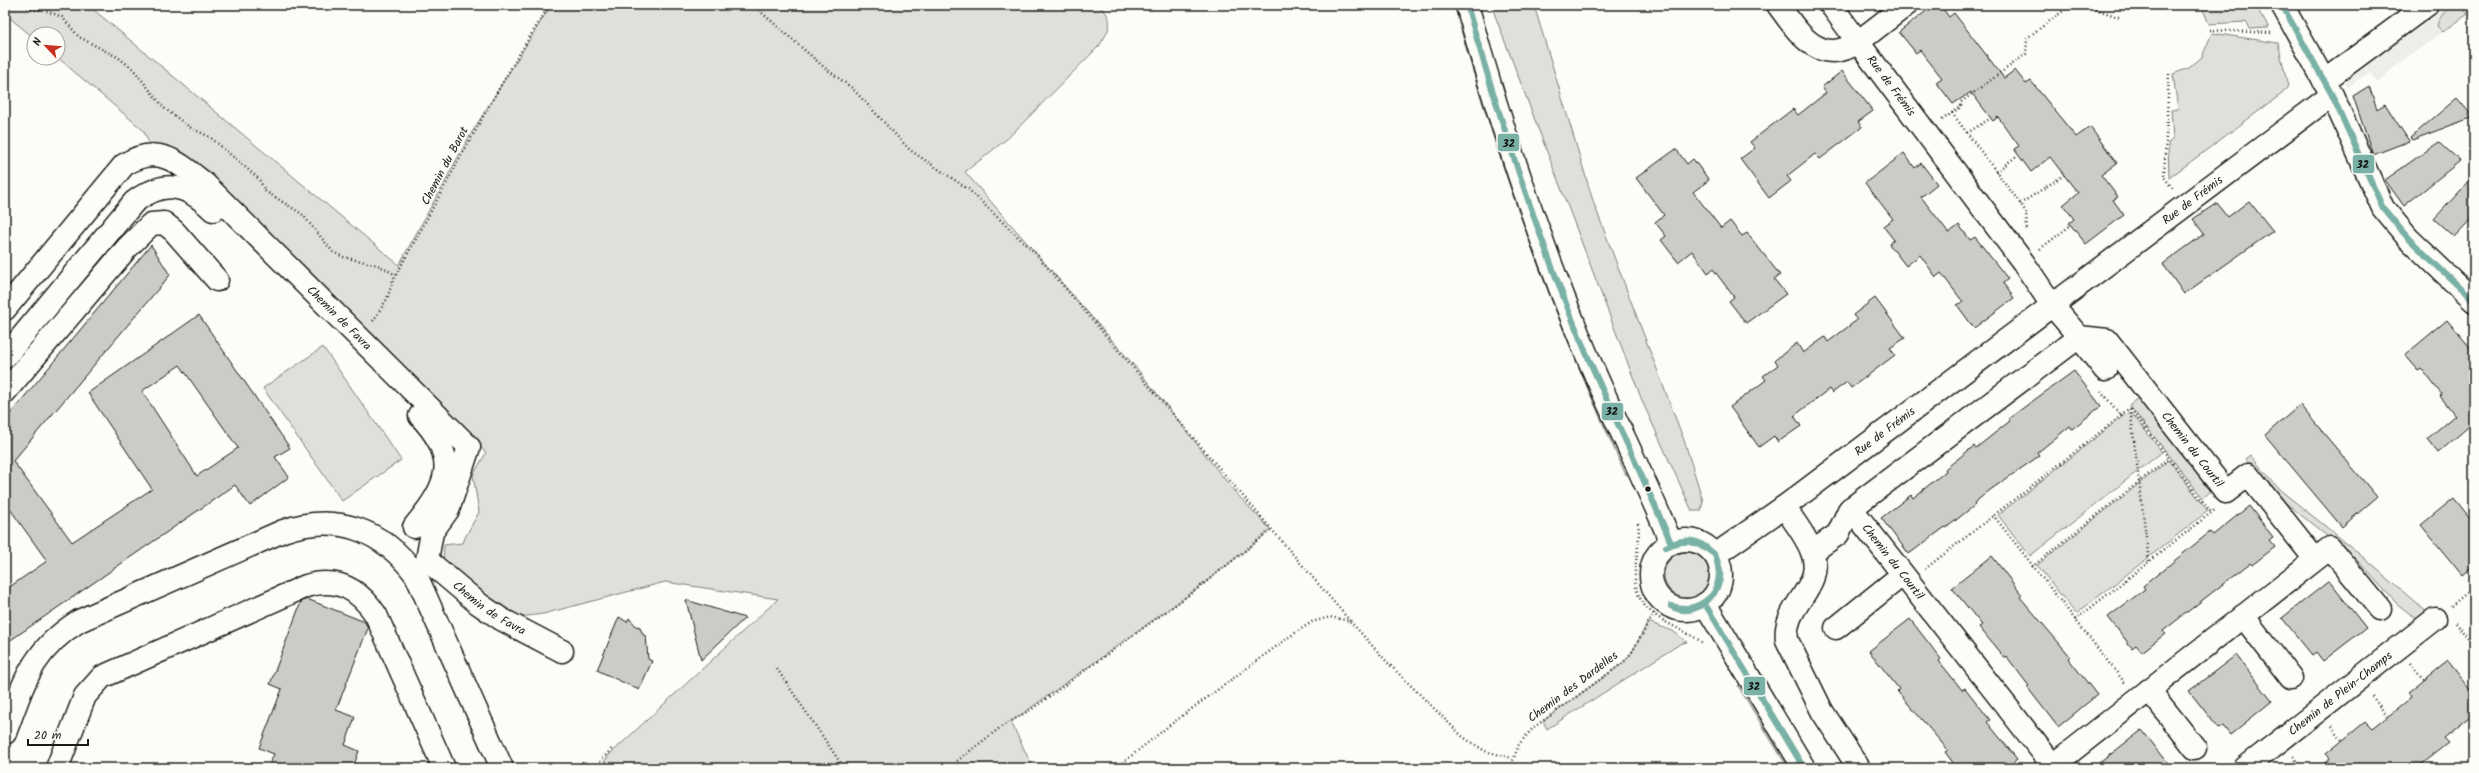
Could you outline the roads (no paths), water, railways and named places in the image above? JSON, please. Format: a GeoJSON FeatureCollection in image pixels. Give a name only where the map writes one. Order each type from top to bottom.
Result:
{"type":"FeatureCollection","features":[{"type":"Feature","properties":{"kind":"street"},"geometry":{"type":"LineString","coordinates":[[1467,5],[1511,152],[1540,236],[1582,344],[1671,543]]}},
{"type":"Feature","properties":{"kind":"street"},"geometry":{"type":"LineString","coordinates":[[1778,5],[1802,38],[1815,47],[1843,49],[1858,42],[1906,5]]}},
{"type":"Feature","properties":{"kind":"street","name":"Rue de Frémis"},"geometry":{"type":"LineString","coordinates":[[1831,5],[2023,262],[2052,305],[2079,337],[2103,380]]}},
{"type":"Feature","properties":{"kind":"street"},"geometry":{"type":"LineString","coordinates":[[2282,5],[2328,88],[2383,208],[2408,238],[2474,301]]}},
{"type":"Feature","properties":{"kind":"street","name":"Rue de Frémis"},"geometry":{"type":"LineString","coordinates":[[1715,555],[1784,507],[2175,213],[2427,5]]}},
{"type":"Feature","properties":{"kind":"street","name":"Chemin de Favra"},"geometry":{"type":"LineString","coordinates":[[5,309],[124,165],[132,159],[154,154],[176,161],[205,184],[469,447],[448,510],[432,532],[427,560],[479,604],[501,619],[562,651]]}},
{"type":"Feature","properties":{"kind":"street"},"geometry":{"type":"LineString","coordinates":[[5,357],[134,202],[150,190],[166,187],[188,190],[200,197],[436,433],[445,451],[446,472],[439,492],[414,527]]}},
{"type":"Feature","properties":{"kind":"street"},"geometry":{"type":"LineString","coordinates":[[5,392],[127,248],[151,224],[164,223],[174,231],[217,280]]}},
{"type":"Feature","properties":{"kind":"street"},"geometry":{"type":"LineString","coordinates":[[1812,552],[1838,534],[1846,513],[1851,508],[2079,337]]}},
{"type":"Feature","properties":{"kind":"street","name":"Chemin du Courtil"},"geometry":{"type":"LineString","coordinates":[[2079,337],[2107,340],[2226,492],[2248,475],[2315,559]]}},
{"type":"Feature","properties":{"kind":"street"},"geometry":{"type":"LineString","coordinates":[[1784,507],[1812,552],[1815,566],[1813,579],[1805,595],[1790,614],[1786,628],[1787,640],[1815,698],[1859,768]]}},
{"type":"Feature","properties":{"kind":"street","name":"Chemin du Courtil"},"geometry":{"type":"LineString","coordinates":[[1851,508],[2053,767],[2330,548],[2380,609]]}},
{"type":"Feature","properties":{"kind":"street"},"geometry":{"type":"LineString","coordinates":[[5,733],[27,676],[36,660],[55,638],[79,621],[283,531],[297,526],[328,523],[351,527],[384,542],[402,556],[416,575],[502,768]]}},
{"type":"Feature","properties":{"kind":"street"},"geometry":{"type":"LineString","coordinates":[[1680,540],[1697,541],[1710,549],[1715,555],[1720,568],[1720,582],[1715,594],[1705,604],[1683,610],[1662,600],[1652,583],[1652,569],[1656,556],[1671,543],[1680,540]]}},
{"type":"Feature","properties":{"kind":"street"},"geometry":{"type":"LineString","coordinates":[[1836,628],[1905,579]]}},
{"type":"Feature","properties":{"kind":"street"},"geometry":{"type":"LineString","coordinates":[[57,768],[85,696],[102,677],[299,589],[320,582],[336,584],[355,591],[366,600],[376,615],[444,768]]}},
{"type":"Feature","properties":{"kind":"street"},"geometry":{"type":"LineString","coordinates":[[1705,604],[1804,768]]}},
{"type":"Feature","properties":{"kind":"street","name":"Chemin de Plein-Champs"},"geometry":{"type":"LineString","coordinates":[[2245,768],[2440,614]]}},
{"type":"Feature","properties":{"kind":"street"},"geometry":{"type":"LineString","coordinates":[[2244,616],[2291,678]]}},
{"type":"Feature","properties":{"kind":"street"},"geometry":{"type":"LineString","coordinates":[[2144,694],[2195,748]]}}]}
